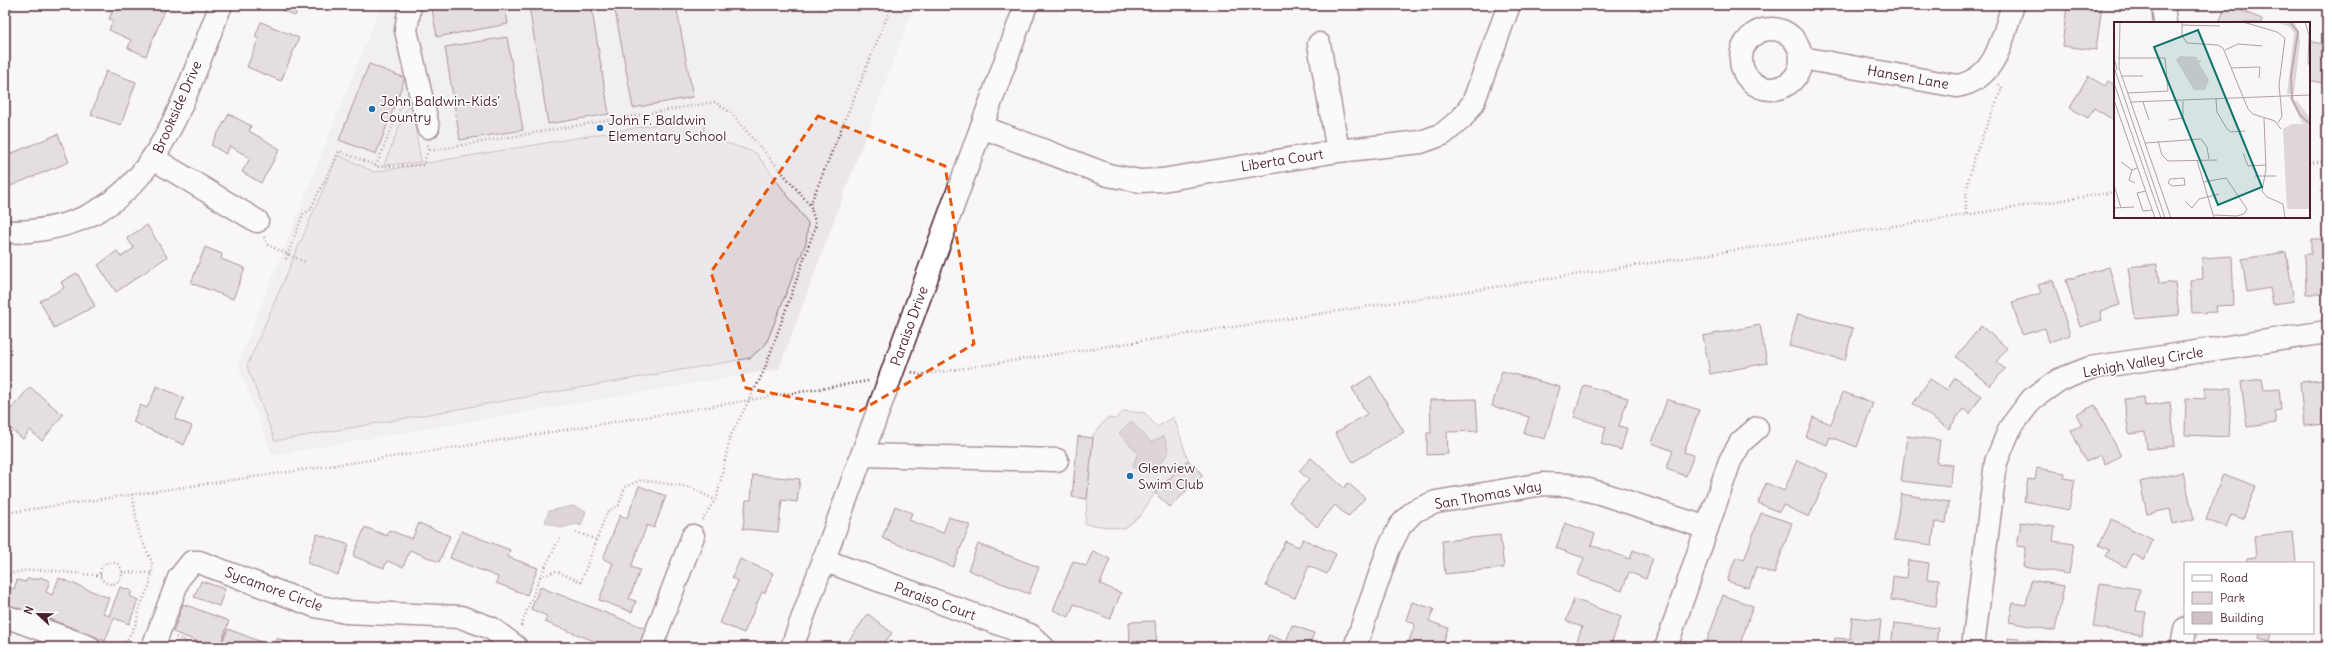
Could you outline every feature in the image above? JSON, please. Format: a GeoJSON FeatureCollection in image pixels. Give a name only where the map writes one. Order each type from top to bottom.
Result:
{"type":"FeatureCollection","features":[{"type":"Feature","properties":{"kind":"street","name":"Brookside Drive"},"geometry":{"type":"LineString","coordinates":[[5,232],[27,232],[55,228],[84,219],[113,202],[136,182],[154,159],[175,117],[221,5]]}},
{"type":"Feature","properties":{"kind":"street"},"geometry":{"type":"LineString","coordinates":[[410,5],[406,30],[428,127]]}},
{"type":"Feature","properties":{"kind":"street","name":"Paraiso Drive"},"geometry":{"type":"LineString","coordinates":[[792,647],[1026,5]]}},
{"type":"Feature","properties":{"kind":"street","name":"Liberta Court"},"geometry":{"type":"LineString","coordinates":[[982,127],[1108,175],[1140,181],[1162,180],[1338,151],[1421,142],[1443,134],[1462,118],[1473,104],[1509,5]]}},
{"type":"Feature","properties":{"kind":"street","name":"Hansen Lane"},"geometry":{"type":"LineString","coordinates":[[1802,58],[1957,86],[1971,84],[1989,70],[2000,46],[2013,5]]}},
{"type":"Feature","properties":{"kind":"street"},"geometry":{"type":"LineString","coordinates":[[2163,5],[2165,22]]}},
{"type":"Feature","properties":{"kind":"street"},"geometry":{"type":"LineString","coordinates":[[1319,44],[1338,151]]}},
{"type":"Feature","properties":{"kind":"street"},"geometry":{"type":"LineString","coordinates":[[154,159],[257,221]]}},
{"type":"Feature","properties":{"kind":"street","name":"Lehigh Valley Circle"},"geometry":{"type":"LineString","coordinates":[[1972,647],[1996,462],[2010,428],[2032,399],[2059,380],[2090,368],[2327,332]]}},
{"type":"Feature","properties":{"kind":"street"},"geometry":{"type":"LineString","coordinates":[[1666,647],[1730,461],[1741,442],[1757,428]]}},
{"type":"Feature","properties":{"kind":"street"},"geometry":{"type":"LineString","coordinates":[[862,455],[1056,460]]}},
{"type":"Feature","properties":{"kind":"street","name":"San Thomas Way"},"geometry":{"type":"LineString","coordinates":[[1355,647],[1389,548],[1400,526],[1414,511],[1436,502],[1543,484],[1568,485],[1600,493],[1707,528]]}},
{"type":"Feature","properties":{"kind":"street"},"geometry":{"type":"LineString","coordinates":[[651,647],[693,536]]}},
{"type":"Feature","properties":{"kind":"street","name":"Paraiso Court"},"geometry":{"type":"LineString","coordinates":[[823,560],[1030,635],[1043,647]]}},
{"type":"Feature","properties":{"kind":"street","name":"Sycamore Circle"},"geometry":{"type":"LineString","coordinates":[[153,647],[179,578],[192,562],[200,562],[314,606],[346,612],[461,617],[491,628],[515,646]]}},
{"type":"Feature","properties":{"kind":"street"},"geometry":{"type":"LineString","coordinates":[[5,616],[89,647]]}},
{"type":"Feature","properties":{"kind":"street"},"geometry":{"type":"LineString","coordinates":[[2182,647],[2184,634]]}},
{"type":"Feature","properties":{"kind":"path"},"geometry":{"type":"LineString","coordinates":[[810,205],[892,5]]}},
{"type":"Feature","properties":{"kind":"path"},"geometry":{"type":"LineString","coordinates":[[1966,214],[1965,196],[1970,173],[2002,88],[1989,70]]}},
{"type":"Feature","properties":{"kind":"path"},"geometry":{"type":"LineString","coordinates":[[376,166],[403,100]]}},
{"type":"Feature","properties":{"kind":"path"},"geometry":{"type":"LineString","coordinates":[[428,151],[715,102],[731,113],[810,205],[816,225],[764,371],[747,401],[730,437],[729,447],[715,500],[693,536]]}},
{"type":"Feature","properties":{"kind":"path"},"geometry":{"type":"LineString","coordinates":[[286,258],[303,214],[310,210],[339,151],[376,166],[423,165],[428,151],[428,127]]}},
{"type":"Feature","properties":{"kind":"path"},"geometry":{"type":"LineString","coordinates":[[2310,163],[2327,161]]}},
{"type":"Feature","properties":{"kind":"path"},"geometry":{"type":"LineString","coordinates":[[5,513],[446,448],[747,401],[891,376],[910,371],[920,375],[2114,192]]}},
{"type":"Feature","properties":{"kind":"path"},"geometry":{"type":"LineString","coordinates":[[257,221],[268,245],[305,262]]}},
{"type":"Feature","properties":{"kind":"path"},"geometry":{"type":"LineString","coordinates":[[540,577],[556,571],[581,582],[607,512],[619,505],[625,487],[642,480],[690,486],[715,500]]}},
{"type":"Feature","properties":{"kind":"path"},"geometry":{"type":"LineString","coordinates":[[123,647],[136,624],[140,606],[150,584],[152,573],[152,562],[139,534],[132,494]]}},
{"type":"Feature","properties":{"kind":"path"},"geometry":{"type":"LineString","coordinates":[[576,532],[597,540]]}},
{"type":"Feature","properties":{"kind":"path"},"geometry":{"type":"LineString","coordinates":[[515,646],[540,577],[560,538]]}},
{"type":"Feature","properties":{"kind":"path"},"geometry":{"type":"LineString","coordinates":[[110,562],[119,565],[122,572],[118,582],[111,584],[104,581],[101,575],[102,568],[110,562]]}},
{"type":"Feature","properties":{"kind":"path"},"geometry":{"type":"LineString","coordinates":[[5,576],[13,573],[41,571],[101,575]]}},
{"type":"Feature","properties":{"kind":"path"},"geometry":{"type":"LineString","coordinates":[[122,572],[152,573]]}},
{"type":"Feature","properties":{"kind":"highlighted area"},"geometry":{"type":"Polygon","coordinates":[[[818,116],[945,166],[974,344],[860,411],[746,388],[711,272],[818,116]]]}},
{"type":"Feature","properties":{"kind":"shaded area","name":"John F. Baldwin Elementary School"},"geometry":{"type":"Polygon","coordinates":[[[381,5],[914,5],[779,369],[272,455],[238,364],[381,5]]]}},
{"type":"Feature","properties":{"kind":"shaded area"},"geometry":{"type":"Polygon","coordinates":[[[1131,421],[1151,442],[1164,436],[1169,452],[1156,469],[1149,473],[1132,467],[1138,453],[1119,433],[1131,421]]]}},
{"type":"Feature","properties":{"kind":"shaded area"},"geometry":{"type":"Polygon","coordinates":[[[573,506],[586,511],[581,526],[576,524],[561,528],[545,522],[549,511],[573,506]]]}},
{"type":"Feature","properties":{"kind":"green space"},"geometry":{"type":"Polygon","coordinates":[[[407,107],[412,108],[421,162],[384,165],[407,107]]]}},
{"type":"Feature","properties":{"kind":"green space"},"geometry":{"type":"Polygon","coordinates":[[[706,116],[703,135],[756,153],[808,223],[806,243],[766,344],[750,358],[275,441],[247,366],[338,155],[374,172],[706,116]]]}},
{"type":"Feature","properties":{"kind":"green space","name":"Glenview Swim Club"},"geometry":{"type":"Polygon","coordinates":[[[1124,411],[1145,413],[1157,427],[1174,417],[1188,460],[1155,493],[1140,516],[1124,529],[1085,524],[1093,435],[1107,418],[1115,419],[1124,411]]]}},
{"type":"Feature","properties":{"kind":"building"},"geometry":{"type":"Polygon","coordinates":[[[5,5],[13,5],[5,25],[5,5]]]}},
{"type":"Feature","properties":{"kind":"building"},"geometry":{"type":"Polygon","coordinates":[[[115,5],[147,7],[148,5],[167,5],[146,56],[128,48],[131,40],[109,30],[113,20],[109,19],[115,5]]]}},
{"type":"Feature","properties":{"kind":"building"},"geometry":{"type":"Polygon","coordinates":[[[270,5],[299,5],[295,16],[270,5]]]}},
{"type":"Feature","properties":{"kind":"building"},"geometry":{"type":"Polygon","coordinates":[[[457,5],[505,5],[508,24],[437,37],[432,9],[457,5]]]}},
{"type":"Feature","properties":{"kind":"building"},"geometry":{"type":"Polygon","coordinates":[[[591,5],[609,114],[548,124],[529,6],[591,5]]]}},
{"type":"Feature","properties":{"kind":"building"},"geometry":{"type":"Polygon","coordinates":[[[614,5],[676,5],[693,97],[633,108],[614,5]]]}},
{"type":"Feature","properties":{"kind":"building"},"geometry":{"type":"Polygon","coordinates":[[[812,5],[823,5],[820,8],[812,5]]]}},
{"type":"Feature","properties":{"kind":"building"},"geometry":{"type":"Polygon","coordinates":[[[2067,5],[2102,5],[2096,50],[2062,46],[2067,5]]]}},
{"type":"Feature","properties":{"kind":"building"},"geometry":{"type":"Polygon","coordinates":[[[2226,5],[2262,19],[2261,22],[2219,22],[2226,5]]]}},
{"type":"Feature","properties":{"kind":"building"},"geometry":{"type":"Polygon","coordinates":[[[261,22],[299,38],[281,81],[247,67],[259,38],[255,37],[261,22]]]}},
{"type":"Feature","properties":{"kind":"building"},"geometry":{"type":"Polygon","coordinates":[[[507,37],[523,130],[460,140],[445,47],[507,37]]]}},
{"type":"Feature","properties":{"kind":"building"},"geometry":{"type":"Polygon","coordinates":[[[2310,41],[2327,45],[2327,84],[2310,80],[2310,41]]]}},
{"type":"Feature","properties":{"kind":"building","name":"John Baldwin-Kids' Country"},"geometry":{"type":"Polygon","coordinates":[[[369,64],[405,78],[376,154],[339,140],[369,64]]]}},
{"type":"Feature","properties":{"kind":"building"},"geometry":{"type":"Polygon","coordinates":[[[106,71],[136,82],[121,125],[91,115],[106,71]]]}},
{"type":"Feature","properties":{"kind":"building"},"geometry":{"type":"Polygon","coordinates":[[[2088,76],[2105,86],[2108,81],[2114,84],[2114,120],[2094,108],[2088,118],[2070,108],[2088,76]]]}},
{"type":"Feature","properties":{"kind":"building"},"geometry":{"type":"Polygon","coordinates":[[[229,114],[251,126],[249,131],[280,149],[261,183],[242,172],[250,158],[230,146],[226,154],[211,145],[229,114]]]}},
{"type":"Feature","properties":{"kind":"building"},"geometry":{"type":"Polygon","coordinates":[[[58,134],[69,162],[8,187],[5,179],[5,156],[58,134]]]}},
{"type":"Feature","properties":{"kind":"building"},"geometry":{"type":"Polygon","coordinates":[[[147,225],[167,257],[116,292],[98,265],[117,251],[121,257],[134,248],[127,238],[147,225]]]}},
{"type":"Feature","properties":{"kind":"building"},"geometry":{"type":"Polygon","coordinates":[[[2311,239],[2327,239],[2327,294],[2306,294],[2305,254],[2311,254],[2311,239]]]}},
{"type":"Feature","properties":{"kind":"building"},"geometry":{"type":"Polygon","coordinates":[[[205,247],[222,254],[221,259],[245,268],[233,299],[191,283],[205,247]]]}},
{"type":"Feature","properties":{"kind":"building"},"geometry":{"type":"Polygon","coordinates":[[[2286,252],[2294,301],[2273,304],[2270,288],[2247,292],[2242,259],[2286,252]]]}},
{"type":"Feature","properties":{"kind":"building"},"geometry":{"type":"Polygon","coordinates":[[[2232,256],[2234,305],[2216,306],[2217,312],[2192,313],[2190,280],[2203,279],[2202,258],[2232,256]]]}},
{"type":"Feature","properties":{"kind":"building"},"geometry":{"type":"Polygon","coordinates":[[[2157,264],[2159,284],[2175,282],[2179,315],[2135,319],[2128,267],[2157,264]]]}},
{"type":"Feature","properties":{"kind":"building"},"geometry":{"type":"Polygon","coordinates":[[[2109,267],[2120,305],[2100,311],[2102,320],[2080,327],[2066,280],[2109,267]]]}},
{"type":"Feature","properties":{"kind":"building"},"geometry":{"type":"Polygon","coordinates":[[[77,273],[95,306],[54,328],[40,301],[64,288],[61,282],[77,273]]]}},
{"type":"Feature","properties":{"kind":"building"},"geometry":{"type":"Polygon","coordinates":[[[2053,280],[2070,335],[2049,342],[2045,328],[2022,335],[2012,302],[2041,293],[2038,285],[2053,280]]]}},
{"type":"Feature","properties":{"kind":"building"},"geometry":{"type":"Polygon","coordinates":[[[1798,314],[1853,328],[1845,360],[1789,346],[1798,314]]]}},
{"type":"Feature","properties":{"kind":"building"},"geometry":{"type":"Polygon","coordinates":[[[1760,325],[1767,363],[1710,374],[1703,336],[1760,325]]]}},
{"type":"Feature","properties":{"kind":"building"},"geometry":{"type":"Polygon","coordinates":[[[1981,326],[2007,348],[1996,362],[2005,369],[1990,386],[1956,357],[1981,326]]]}},
{"type":"Feature","properties":{"kind":"building"},"geometry":{"type":"Polygon","coordinates":[[[2322,369],[2327,369],[2327,424],[2304,426],[2300,382],[2323,380],[2322,369]]]}},
{"type":"Feature","properties":{"kind":"building"},"geometry":{"type":"Polygon","coordinates":[[[1502,371],[1560,387],[1545,439],[1524,433],[1529,417],[1492,406],[1502,371]]]}},
{"type":"Feature","properties":{"kind":"building"},"geometry":{"type":"Polygon","coordinates":[[[1371,376],[1404,432],[1353,462],[1335,433],[1367,414],[1352,388],[1371,376]]]}},
{"type":"Feature","properties":{"kind":"building"},"geometry":{"type":"Polygon","coordinates":[[[1955,378],[1981,396],[1970,414],[1963,409],[1949,429],[1913,404],[1930,379],[1947,390],[1955,378]]]}},
{"type":"Feature","properties":{"kind":"building"},"geometry":{"type":"Polygon","coordinates":[[[2262,379],[2264,390],[2279,389],[2281,410],[2274,411],[2276,423],[2247,427],[2241,382],[2262,379]]]}},
{"type":"Feature","properties":{"kind":"building"},"geometry":{"type":"Polygon","coordinates":[[[1584,385],[1628,398],[1619,426],[1627,428],[1621,450],[1601,444],[1606,427],[1574,417],[1584,385]]]}},
{"type":"Feature","properties":{"kind":"building"},"geometry":{"type":"Polygon","coordinates":[[[157,386],[184,398],[175,419],[192,426],[184,445],[133,422],[140,405],[147,408],[157,386]]]}},
{"type":"Feature","properties":{"kind":"building"},"geometry":{"type":"Polygon","coordinates":[[[30,387],[63,415],[42,441],[30,430],[23,439],[5,424],[5,416],[30,387]]]}},
{"type":"Feature","properties":{"kind":"building"},"geometry":{"type":"Polygon","coordinates":[[[2205,387],[2231,388],[2229,437],[2185,435],[2186,398],[2205,399],[2205,387]]]}},
{"type":"Feature","properties":{"kind":"building"},"geometry":{"type":"Polygon","coordinates":[[[1843,392],[1873,403],[1857,447],[1830,437],[1827,445],[1806,437],[1813,417],[1831,424],[1843,392]]]}},
{"type":"Feature","properties":{"kind":"building"},"geometry":{"type":"Polygon","coordinates":[[[2144,397],[2145,406],[2170,402],[2175,446],[2147,449],[2145,432],[2129,434],[2124,399],[2144,397]]]}},
{"type":"Feature","properties":{"kind":"building"},"geometry":{"type":"Polygon","coordinates":[[[1476,399],[1478,431],[1447,432],[1448,454],[1427,455],[1427,433],[1431,433],[1430,400],[1476,399]]]}},
{"type":"Feature","properties":{"kind":"building"},"geometry":{"type":"Polygon","coordinates":[[[1667,399],[1699,410],[1684,452],[1694,455],[1686,476],[1666,469],[1673,451],[1652,443],[1667,399]]]}},
{"type":"Feature","properties":{"kind":"building"},"geometry":{"type":"Polygon","coordinates":[[[2095,405],[2121,456],[2105,464],[2101,455],[2086,462],[2071,430],[2082,425],[2076,414],[2095,405]]]}},
{"type":"Feature","properties":{"kind":"building"},"geometry":{"type":"Polygon","coordinates":[[[1078,436],[1093,438],[1087,499],[1072,497],[1078,436]]]}},
{"type":"Feature","properties":{"kind":"building"},"geometry":{"type":"Polygon","coordinates":[[[1907,436],[1940,440],[1937,463],[1953,465],[1950,487],[1901,481],[1907,436]]]}},
{"type":"Feature","properties":{"kind":"building"},"geometry":{"type":"Polygon","coordinates":[[[1311,458],[1344,488],[1348,483],[1365,498],[1348,517],[1335,505],[1317,527],[1289,502],[1309,480],[1299,471],[1311,458]]]}},
{"type":"Feature","properties":{"kind":"building"},"geometry":{"type":"Polygon","coordinates":[[[1188,460],[1203,475],[1170,507],[1155,493],[1188,460]]]}},
{"type":"Feature","properties":{"kind":"building"},"geometry":{"type":"Polygon","coordinates":[[[1797,460],[1828,474],[1809,517],[1783,505],[1779,512],[1758,503],[1766,483],[1784,491],[1797,460]]]}},
{"type":"Feature","properties":{"kind":"building"},"geometry":{"type":"Polygon","coordinates":[[[2037,468],[2065,473],[2064,478],[2075,480],[2069,510],[2024,501],[2028,479],[2035,480],[2037,468]]]}},
{"type":"Feature","properties":{"kind":"building"},"geometry":{"type":"Polygon","coordinates":[[[2183,472],[2194,519],[2173,524],[2170,509],[2147,514],[2140,482],[2183,472]]]}},
{"type":"Feature","properties":{"kind":"building"},"geometry":{"type":"Polygon","coordinates":[[[2223,474],[2256,486],[2243,519],[2231,515],[2226,527],[2206,520],[2223,474]]]}},
{"type":"Feature","properties":{"kind":"building"},"geometry":{"type":"Polygon","coordinates":[[[753,475],[800,479],[797,502],[782,500],[778,532],[743,529],[746,500],[751,500],[753,475]]]}},
{"type":"Feature","properties":{"kind":"building"},"geometry":{"type":"Polygon","coordinates":[[[639,486],[666,496],[654,528],[647,525],[631,567],[640,570],[629,599],[636,601],[632,612],[599,600],[613,563],[603,559],[620,515],[627,518],[639,486]]]}},
{"type":"Feature","properties":{"kind":"building"},"geometry":{"type":"Polygon","coordinates":[[[1901,494],[1949,502],[1946,523],[1935,522],[1932,545],[1894,540],[1901,494]]]}},
{"type":"Feature","properties":{"kind":"building"},"geometry":{"type":"Polygon","coordinates":[[[895,506],[912,513],[909,520],[943,533],[949,517],[970,525],[953,567],[882,538],[895,506]]]}},
{"type":"Feature","properties":{"kind":"building"},"geometry":{"type":"Polygon","coordinates":[[[1761,513],[1792,523],[1774,574],[1756,567],[1749,588],[1727,581],[1736,557],[1744,560],[1761,513]]]}},
{"type":"Feature","properties":{"kind":"building"},"geometry":{"type":"Polygon","coordinates":[[[2112,519],[2153,540],[2144,560],[2133,554],[2126,567],[2105,556],[2109,550],[2099,545],[2112,519]]]}},
{"type":"Feature","properties":{"kind":"building"},"geometry":{"type":"Polygon","coordinates":[[[2021,522],[2055,527],[2053,541],[2074,544],[2069,574],[2023,567],[2026,547],[2017,546],[2021,522]]]}},
{"type":"Feature","properties":{"kind":"building"},"geometry":{"type":"Polygon","coordinates":[[[419,523],[450,536],[439,562],[410,550],[403,567],[387,561],[384,568],[353,556],[365,527],[387,536],[389,530],[412,539],[419,523]]]}},
{"type":"Feature","properties":{"kind":"building"},"geometry":{"type":"Polygon","coordinates":[[[1565,523],[1595,534],[1591,545],[1630,559],[1633,550],[1653,558],[1646,579],[1629,572],[1622,591],[1578,575],[1584,558],[1556,548],[1565,523]]]}},
{"type":"Feature","properties":{"kind":"building"},"geometry":{"type":"Polygon","coordinates":[[[2327,530],[2327,543],[2324,531],[2327,530]]]}},
{"type":"Feature","properties":{"kind":"building"},"geometry":{"type":"Polygon","coordinates":[[[461,531],[510,550],[508,557],[538,568],[527,595],[496,583],[498,577],[450,558],[461,531]]]}},
{"type":"Feature","properties":{"kind":"building"},"geometry":{"type":"Polygon","coordinates":[[[2293,532],[2296,562],[2247,562],[2247,558],[2256,557],[2254,536],[2293,532]]]}},
{"type":"Feature","properties":{"kind":"building"},"geometry":{"type":"Polygon","coordinates":[[[317,534],[349,545],[338,575],[307,563],[317,534]]]}},
{"type":"Feature","properties":{"kind":"building"},"geometry":{"type":"Polygon","coordinates":[[[1500,535],[1504,568],[1445,574],[1442,541],[1500,535]]]}},
{"type":"Feature","properties":{"kind":"building"},"geometry":{"type":"Polygon","coordinates":[[[1303,539],[1336,554],[1327,574],[1309,566],[1295,598],[1266,586],[1285,541],[1299,547],[1303,539]]]}},
{"type":"Feature","properties":{"kind":"building"},"geometry":{"type":"Polygon","coordinates":[[[978,544],[1039,567],[1029,594],[968,570],[978,544]]]}},
{"type":"Feature","properties":{"kind":"building"},"geometry":{"type":"Polygon","coordinates":[[[1093,551],[1110,559],[1100,584],[1121,593],[1110,619],[1074,604],[1069,617],[1053,610],[1073,561],[1086,566],[1093,551]]]}},
{"type":"Feature","properties":{"kind":"building"},"geometry":{"type":"Polygon","coordinates":[[[740,559],[773,573],[765,593],[762,592],[744,633],[720,623],[738,581],[732,578],[740,559]]]}},
{"type":"Feature","properties":{"kind":"building"},"geometry":{"type":"Polygon","coordinates":[[[1908,560],[1929,563],[1927,579],[1939,580],[1936,606],[1891,600],[1893,576],[1906,578],[1908,560]]]}},
{"type":"Feature","properties":{"kind":"building"},"geometry":{"type":"Polygon","coordinates":[[[40,577],[50,581],[46,592],[52,595],[59,578],[109,598],[103,613],[109,616],[120,587],[132,591],[130,596],[138,600],[129,624],[114,618],[105,641],[40,615],[38,620],[5,607],[9,596],[6,595],[9,587],[14,589],[17,580],[26,582],[27,579],[39,579],[40,577]]]}},
{"type":"Feature","properties":{"kind":"building"},"geometry":{"type":"Polygon","coordinates":[[[2031,580],[2064,586],[2055,631],[2009,622],[2013,603],[2026,605],[2031,580]]]}},
{"type":"Feature","properties":{"kind":"building"},"geometry":{"type":"Polygon","coordinates":[[[201,581],[225,589],[219,606],[194,597],[201,581]]]}},
{"type":"Feature","properties":{"kind":"building"},"geometry":{"type":"Polygon","coordinates":[[[2100,583],[2140,589],[2136,611],[2146,612],[2142,635],[2093,627],[2100,583]]]}},
{"type":"Feature","properties":{"kind":"building"},"geometry":{"type":"Polygon","coordinates":[[[540,587],[647,629],[639,647],[610,647],[545,622],[547,616],[531,609],[540,587]]]}},
{"type":"Feature","properties":{"kind":"building"},"geometry":{"type":"Polygon","coordinates":[[[1723,595],[1753,606],[1739,647],[1705,647],[1723,595]]]}},
{"type":"Feature","properties":{"kind":"building"},"geometry":{"type":"Polygon","coordinates":[[[1574,599],[1621,617],[1611,644],[1614,647],[1575,647],[1582,627],[1566,621],[1574,599]]]}},
{"type":"Feature","properties":{"kind":"building"},"geometry":{"type":"Polygon","coordinates":[[[1412,602],[1434,609],[1429,621],[1448,628],[1442,647],[1407,647],[1415,624],[1406,620],[1412,602]]]}},
{"type":"Feature","properties":{"kind":"building"},"geometry":{"type":"Polygon","coordinates":[[[183,604],[229,621],[220,647],[212,647],[173,632],[183,604]]]}},
{"type":"Feature","properties":{"kind":"building"},"geometry":{"type":"Polygon","coordinates":[[[868,614],[892,633],[881,647],[844,647],[868,614]]]}},
{"type":"Feature","properties":{"kind":"building"},"geometry":{"type":"Polygon","coordinates":[[[1852,617],[1881,620],[1878,647],[1834,647],[1835,638],[1850,639],[1852,617]]]}},
{"type":"Feature","properties":{"kind":"building"},"geometry":{"type":"Polygon","coordinates":[[[1155,621],[1157,647],[1130,647],[1129,622],[1155,621]]]}},
{"type":"Feature","properties":{"kind":"building"},"geometry":{"type":"Polygon","coordinates":[[[1894,623],[1938,628],[1936,647],[1891,647],[1894,623]]]}},
{"type":"Feature","properties":{"kind":"building"},"geometry":{"type":"Polygon","coordinates":[[[1292,625],[1314,633],[1309,647],[1264,647],[1269,635],[1286,642],[1292,625]]]}},
{"type":"Feature","properties":{"kind":"building"},"geometry":{"type":"Polygon","coordinates":[[[228,629],[274,647],[220,647],[228,629]]]}},
{"type":"Feature","properties":{"kind":"building"},"geometry":{"type":"Polygon","coordinates":[[[2260,634],[2272,634],[2270,641],[2259,638],[2260,634]]]}},
{"type":"Feature","properties":{"kind":"building"},"geometry":{"type":"Polygon","coordinates":[[[277,638],[300,647],[274,647],[277,638]]]}},
{"type":"Feature","properties":{"kind":"building"},"geometry":{"type":"Polygon","coordinates":[[[2008,638],[2057,643],[2056,647],[2007,647],[2008,638]]]}},
{"type":"Feature","properties":{"kind":"building"},"geometry":{"type":"Polygon","coordinates":[[[2106,644],[2124,647],[2106,647],[2106,644]]]}},
{"type":"Feature","properties":{"kind":"place","name":"John Baldwin-Kids' Country"},"geometry":{"type":"Point","coordinates":[372,109]}},
{"type":"Feature","properties":{"kind":"place","name":"John F. Baldwin Elementary School"},"geometry":{"type":"Point","coordinates":[600,128]}},
{"type":"Feature","properties":{"kind":"place","name":"Glenview Swim Club"},"geometry":{"type":"Point","coordinates":[1130,476]}}]}
